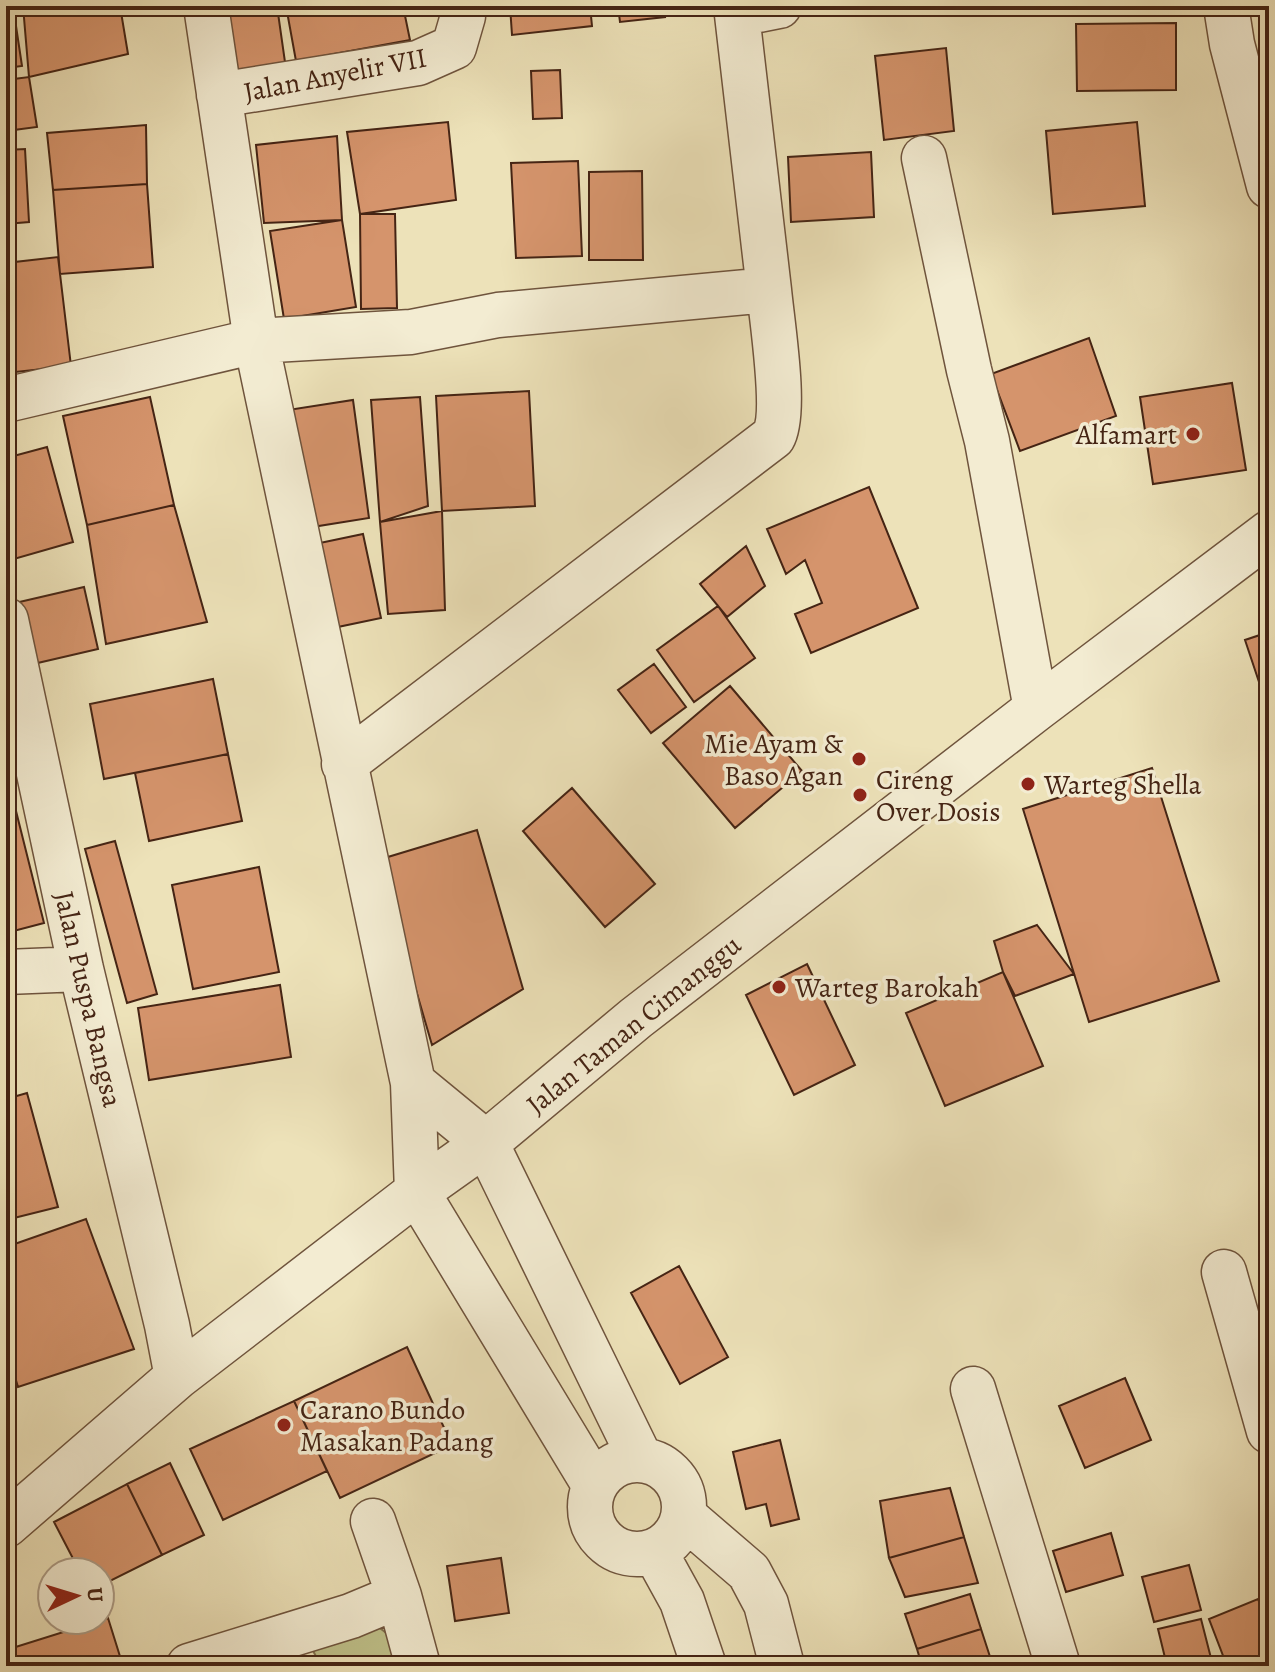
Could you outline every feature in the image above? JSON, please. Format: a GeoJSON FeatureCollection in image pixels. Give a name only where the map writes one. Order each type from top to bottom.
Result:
{"type":"FeatureCollection","features":[{"type":"Feature","properties":{"kind":"street"},"geometry":{"type":"LineString","coordinates":[[206,6],[256,341],[413,1083],[417,1192],[595,1486]]}},
{"type":"Feature","properties":{"kind":"street","name":"Jalan Anyelir VII"},"geometry":{"type":"LineString","coordinates":[[219,95],[418,63],[454,47],[463,16],[462,6]]}},
{"type":"Feature","properties":{"kind":"street"},"geometry":{"type":"LineString","coordinates":[[1226,6],[1232,44],[1269,186]]}},
{"type":"Feature","properties":{"kind":"street"},"geometry":{"type":"LineString","coordinates":[[344,764],[773,437],[778,429],[750,9]]}},
{"type":"Feature","properties":{"kind":"street"},"geometry":{"type":"LineString","coordinates":[[924,158],[987,441],[1036,709]]}},
{"type":"Feature","properties":{"kind":"street"},"geometry":{"type":"LineString","coordinates":[[6,400],[256,341],[411,332],[498,315],[769,290]]}},
{"type":"Feature","properties":{"kind":"street","name":"Jalan Taman Cimanggu"},"geometry":{"type":"LineString","coordinates":[[6,1525],[177,1377],[417,1192],[486,1143],[636,1018],[1269,533]]}},
{"type":"Feature","properties":{"kind":"street","name":"Jalan Puspa Bangsa"},"geometry":{"type":"LineString","coordinates":[[6,620],[81,969],[177,1377]]}},
{"type":"Feature","properties":{"kind":"street"},"geometry":{"type":"LineString","coordinates":[[6,972],[81,969]]}},
{"type":"Feature","properties":{"kind":"street"},"geometry":{"type":"LineString","coordinates":[[413,1083],[486,1143],[641,1460]]}},
{"type":"Feature","properties":{"kind":"street"},"geometry":{"type":"LineString","coordinates":[[1224,1272],[1258,1348],[1269,1431]]}},
{"type":"Feature","properties":{"kind":"street"},"geometry":{"type":"LineString","coordinates":[[973,1389],[1058,1666]]}},
{"type":"Feature","properties":{"kind":"street"},"geometry":{"type":"LineString","coordinates":[[641,1460],[656,1464],[670,1473],[680,1485],[685,1501],[685,1517],[674,1538],[655,1552],[641,1556],[626,1554],[602,1539],[590,1514],[595,1486],[606,1471],[622,1462],[641,1460]]}},
{"type":"Feature","properties":{"kind":"street"},"geometry":{"type":"LineString","coordinates":[[685,1517],[749,1572],[766,1604],[782,1666]]}},
{"type":"Feature","properties":{"kind":"street"},"geometry":{"type":"LineString","coordinates":[[373,1521],[399,1596],[418,1666]]}},
{"type":"Feature","properties":{"kind":"street"},"geometry":{"type":"LineString","coordinates":[[655,1552],[682,1601],[704,1666]]}},
{"type":"Feature","properties":{"kind":"street"},"geometry":{"type":"LineString","coordinates":[[189,1666],[351,1616],[399,1596]]}},
{"type":"Feature","properties":{"kind":"green space"},"geometry":{"type":"Polygon","coordinates":[[[372,1622],[394,1639],[412,1666],[321,1666],[309,1643],[372,1622]]]}},
{"type":"Feature","properties":{"kind":"building"},"geometry":{"type":"Polygon","coordinates":[[[6,6],[13,6],[22,66],[6,68],[6,6]]]}},
{"type":"Feature","properties":{"kind":"building"},"geometry":{"type":"Polygon","coordinates":[[[23,6],[120,6],[128,54],[29,77],[23,6]]]}},
{"type":"Feature","properties":{"kind":"building"},"geometry":{"type":"Polygon","coordinates":[[[216,6],[277,6],[286,69],[227,92],[216,6]]]}},
{"type":"Feature","properties":{"kind":"building"},"geometry":{"type":"Polygon","coordinates":[[[286,6],[403,6],[410,40],[296,61],[286,6]]]}},
{"type":"Feature","properties":{"kind":"building"},"geometry":{"type":"Polygon","coordinates":[[[510,6],[590,6],[592,26],[512,35],[510,6]]]}},
{"type":"Feature","properties":{"kind":"building"},"geometry":{"type":"Polygon","coordinates":[[[618,6],[663,6],[665,17],[620,22],[618,6]]]}},
{"type":"Feature","properties":{"kind":"building"},"geometry":{"type":"Polygon","coordinates":[[[1176,23],[1176,90],[1077,91],[1076,24],[1176,23]]]}},
{"type":"Feature","properties":{"kind":"building"},"geometry":{"type":"Polygon","coordinates":[[[946,48],[954,131],[884,140],[875,56],[946,48]]]}},
{"type":"Feature","properties":{"kind":"building"},"geometry":{"type":"Polygon","coordinates":[[[560,70],[562,118],[533,119],[531,71],[560,70]]]}},
{"type":"Feature","properties":{"kind":"building"},"geometry":{"type":"Polygon","coordinates":[[[29,77],[37,127],[6,131],[6,80],[29,77]]]}},
{"type":"Feature","properties":{"kind":"building"},"geometry":{"type":"Polygon","coordinates":[[[448,122],[456,200],[360,214],[347,132],[448,122]]]}},
{"type":"Feature","properties":{"kind":"building"},"geometry":{"type":"Polygon","coordinates":[[[1137,122],[1145,206],[1053,214],[1046,131],[1137,122]]]}},
{"type":"Feature","properties":{"kind":"building"},"geometry":{"type":"Polygon","coordinates":[[[146,125],[147,184],[53,190],[47,133],[146,125]]]}},
{"type":"Feature","properties":{"kind":"building"},"geometry":{"type":"Polygon","coordinates":[[[337,136],[342,220],[264,223],[256,145],[337,136]]]}},
{"type":"Feature","properties":{"kind":"building"},"geometry":{"type":"Polygon","coordinates":[[[25,149],[29,222],[6,224],[6,150],[25,149]]]}},
{"type":"Feature","properties":{"kind":"building"},"geometry":{"type":"Polygon","coordinates":[[[871,152],[874,217],[791,222],[788,157],[871,152]]]}},
{"type":"Feature","properties":{"kind":"building"},"geometry":{"type":"Polygon","coordinates":[[[578,161],[582,256],[516,258],[511,163],[578,161]]]}},
{"type":"Feature","properties":{"kind":"building"},"geometry":{"type":"Polygon","coordinates":[[[642,171],[643,260],[589,260],[589,172],[642,171]]]}},
{"type":"Feature","properties":{"kind":"building"},"geometry":{"type":"Polygon","coordinates":[[[147,184],[153,267],[60,274],[53,190],[147,184]]]}},
{"type":"Feature","properties":{"kind":"building"},"geometry":{"type":"Polygon","coordinates":[[[360,214],[395,214],[397,308],[361,309],[360,214]]]}},
{"type":"Feature","properties":{"kind":"building"},"geometry":{"type":"Polygon","coordinates":[[[342,220],[356,307],[284,319],[270,231],[342,220]]]}},
{"type":"Feature","properties":{"kind":"building"},"geometry":{"type":"Polygon","coordinates":[[[58,257],[71,366],[6,373],[6,263],[58,257]]]}},
{"type":"Feature","properties":{"kind":"building"},"geometry":{"type":"Polygon","coordinates":[[[1089,338],[1116,416],[1020,451],[991,374],[1089,338]]]}},
{"type":"Feature","properties":{"kind":"building","name":"Alfamart"},"geometry":{"type":"Polygon","coordinates":[[[1232,383],[1246,470],[1153,484],[1140,397],[1232,383]]]}},
{"type":"Feature","properties":{"kind":"building"},"geometry":{"type":"Polygon","coordinates":[[[529,391],[535,506],[442,511],[436,396],[529,391]]]}},
{"type":"Feature","properties":{"kind":"building"},"geometry":{"type":"Polygon","coordinates":[[[150,397],[174,505],[87,525],[63,416],[150,397]]]}},
{"type":"Feature","properties":{"kind":"building"},"geometry":{"type":"Polygon","coordinates":[[[420,397],[428,506],[380,522],[371,400],[420,397]]]}},
{"type":"Feature","properties":{"kind":"building"},"geometry":{"type":"Polygon","coordinates":[[[353,400],[369,518],[306,528],[288,410],[353,400]]]}},
{"type":"Feature","properties":{"kind":"building"},"geometry":{"type":"Polygon","coordinates":[[[47,447],[73,542],[7,561],[6,458],[47,447]]]}},
{"type":"Feature","properties":{"kind":"building"},"geometry":{"type":"Polygon","coordinates":[[[869,487],[918,608],[811,653],[795,614],[822,603],[805,560],[786,574],[767,529],[869,487]]]}},
{"type":"Feature","properties":{"kind":"building"},"geometry":{"type":"Polygon","coordinates":[[[174,505],[207,622],[106,644],[87,525],[174,505]]]}},
{"type":"Feature","properties":{"kind":"building"},"geometry":{"type":"Polygon","coordinates":[[[442,511],[445,610],[388,614],[380,522],[442,511]]]}},
{"type":"Feature","properties":{"kind":"building"},"geometry":{"type":"Polygon","coordinates":[[[363,534],[381,618],[333,628],[315,544],[363,534]]]}},
{"type":"Feature","properties":{"kind":"building"},"geometry":{"type":"Polygon","coordinates":[[[746,546],[765,586],[727,617],[700,584],[746,546]]]}},
{"type":"Feature","properties":{"kind":"building"},"geometry":{"type":"Polygon","coordinates":[[[84,587],[98,649],[29,665],[15,603],[84,587]]]}},
{"type":"Feature","properties":{"kind":"building"},"geometry":{"type":"Polygon","coordinates":[[[718,606],[755,658],[694,702],[657,650],[718,606]]]}},
{"type":"Feature","properties":{"kind":"building"},"geometry":{"type":"Polygon","coordinates":[[[1269,632],[1269,712],[1245,640],[1269,632]]]}},
{"type":"Feature","properties":{"kind":"building"},"geometry":{"type":"Polygon","coordinates":[[[654,664],[686,707],[651,733],[618,690],[654,664]]]}},
{"type":"Feature","properties":{"kind":"building"},"geometry":{"type":"Polygon","coordinates":[[[213,679],[228,754],[104,779],[90,704],[213,679]]]}},
{"type":"Feature","properties":{"kind":"building"},"geometry":{"type":"Polygon","coordinates":[[[730,686],[802,771],[735,828],[663,743],[730,686]]]}},
{"type":"Feature","properties":{"kind":"building"},"geometry":{"type":"Polygon","coordinates":[[[228,754],[242,821],[149,841],[135,773],[228,754]]]}},
{"type":"Feature","properties":{"kind":"building"},"geometry":{"type":"Polygon","coordinates":[[[1152,768],[1219,981],[1089,1022],[1023,809],[1152,768]]]}},
{"type":"Feature","properties":{"kind":"building"},"geometry":{"type":"Polygon","coordinates":[[[572,788],[655,884],[605,927],[523,831],[572,788]]]}},
{"type":"Feature","properties":{"kind":"building"},"geometry":{"type":"Polygon","coordinates":[[[13,799],[44,923],[6,933],[6,801],[13,799]]]}},
{"type":"Feature","properties":{"kind":"building"},"geometry":{"type":"Polygon","coordinates":[[[477,830],[523,989],[432,1045],[378,860],[477,830]]]}},
{"type":"Feature","properties":{"kind":"building"},"geometry":{"type":"Polygon","coordinates":[[[115,841],[157,994],[127,1003],[85,849],[115,841]]]}},
{"type":"Feature","properties":{"kind":"building"},"geometry":{"type":"Polygon","coordinates":[[[259,867],[279,972],[193,989],[172,885],[259,867]]]}},
{"type":"Feature","properties":{"kind":"building"},"geometry":{"type":"Polygon","coordinates":[[[1037,925],[1074,974],[1015,996],[1003,972],[994,941],[1037,925]]]}},
{"type":"Feature","properties":{"kind":"building"},"geometry":{"type":"Polygon","coordinates":[[[807,964],[855,1065],[794,1095],[746,995],[807,964]]]}},
{"type":"Feature","properties":{"kind":"building"},"geometry":{"type":"Polygon","coordinates":[[[1003,972],[1043,1066],[945,1106],[906,1013],[1003,972]]]}},
{"type":"Feature","properties":{"kind":"building"},"geometry":{"type":"Polygon","coordinates":[[[280,985],[291,1057],[149,1080],[138,1008],[280,985]]]}},
{"type":"Feature","properties":{"kind":"building"},"geometry":{"type":"Polygon","coordinates":[[[27,1093],[58,1207],[6,1220],[6,1099],[27,1093]]]}},
{"type":"Feature","properties":{"kind":"building"},"geometry":{"type":"Polygon","coordinates":[[[86,1219],[134,1349],[18,1387],[6,1347],[6,1247],[86,1219]]]}},
{"type":"Feature","properties":{"kind":"building"},"geometry":{"type":"Polygon","coordinates":[[[679,1266],[728,1357],[680,1384],[631,1293],[679,1266]]]}},
{"type":"Feature","properties":{"kind":"building"},"geometry":{"type":"Polygon","coordinates":[[[407,1347],[452,1445],[340,1498],[294,1401],[407,1347]]]}},
{"type":"Feature","properties":{"kind":"building"},"geometry":{"type":"Polygon","coordinates":[[[1125,1378],[1151,1440],[1085,1468],[1059,1406],[1125,1378]]]}},
{"type":"Feature","properties":{"kind":"building"},"geometry":{"type":"Polygon","coordinates":[[[294,1401],[327,1471],[223,1520],[190,1449],[294,1401]]]}},
{"type":"Feature","properties":{"kind":"building"},"geometry":{"type":"Polygon","coordinates":[[[780,1440],[799,1519],[771,1526],[766,1504],[746,1509],[733,1452],[780,1440]]]}},
{"type":"Feature","properties":{"kind":"building"},"geometry":{"type":"Polygon","coordinates":[[[170,1463],[204,1535],[162,1555],[127,1484],[170,1463]]]}},
{"type":"Feature","properties":{"kind":"building"},"geometry":{"type":"Polygon","coordinates":[[[127,1484],[162,1555],[116,1578],[116,1556],[72,1556],[54,1522],[127,1484]]]}},
{"type":"Feature","properties":{"kind":"building"},"geometry":{"type":"Polygon","coordinates":[[[950,1488],[964,1537],[889,1558],[880,1501],[950,1488]]]}},
{"type":"Feature","properties":{"kind":"building"},"geometry":{"type":"Polygon","coordinates":[[[1111,1533],[1123,1575],[1066,1592],[1053,1551],[1111,1533]]]}},
{"type":"Feature","properties":{"kind":"building"},"geometry":{"type":"Polygon","coordinates":[[[964,1537],[978,1583],[905,1597],[889,1558],[964,1537]]]}},
{"type":"Feature","properties":{"kind":"building"},"geometry":{"type":"Polygon","coordinates":[[[501,1558],[509,1613],[455,1621],[447,1566],[501,1558]]]}},
{"type":"Feature","properties":{"kind":"building"},"geometry":{"type":"Polygon","coordinates":[[[1189,1565],[1201,1610],[1154,1622],[1142,1577],[1189,1565]]]}},
{"type":"Feature","properties":{"kind":"building"},"geometry":{"type":"Polygon","coordinates":[[[970,1594],[981,1629],[917,1649],[905,1614],[970,1594]]]}},
{"type":"Feature","properties":{"kind":"building"},"geometry":{"type":"Polygon","coordinates":[[[1258,1599],[1269,1625],[1269,1655],[1240,1666],[1227,1666],[1209,1619],[1258,1599]]]}},
{"type":"Feature","properties":{"kind":"building"},"geometry":{"type":"Polygon","coordinates":[[[1201,1619],[1213,1666],[1167,1666],[1158,1629],[1201,1619]]]}},
{"type":"Feature","properties":{"kind":"building"},"geometry":{"type":"Polygon","coordinates":[[[981,1629],[993,1666],[922,1666],[917,1649],[981,1629]]]}},
{"type":"Feature","properties":{"kind":"building"},"geometry":{"type":"Polygon","coordinates":[[[51,1636],[114,1636],[123,1666],[6,1666],[6,1650],[51,1636]]]}},
{"type":"Feature","properties":{"kind":"place","name":"Alfamart"},"geometry":{"type":"Point","coordinates":[1193,434]}},
{"type":"Feature","properties":{"kind":"place","name":"Mie Ayam & Baso Agan"},"geometry":{"type":"Point","coordinates":[859,759]}},
{"type":"Feature","properties":{"kind":"place","name":"Warteg Shella"},"geometry":{"type":"Point","coordinates":[1028,784]}},
{"type":"Feature","properties":{"kind":"place","name":"Cireng Over Dosis"},"geometry":{"type":"Point","coordinates":[860,795]}},
{"type":"Feature","properties":{"kind":"place","name":"Warteg Barokah"},"geometry":{"type":"Point","coordinates":[779,987]}},
{"type":"Feature","properties":{"kind":"place","name":"Carano Bundo Masakan Padang"},"geometry":{"type":"Point","coordinates":[284,1425]}}]}
